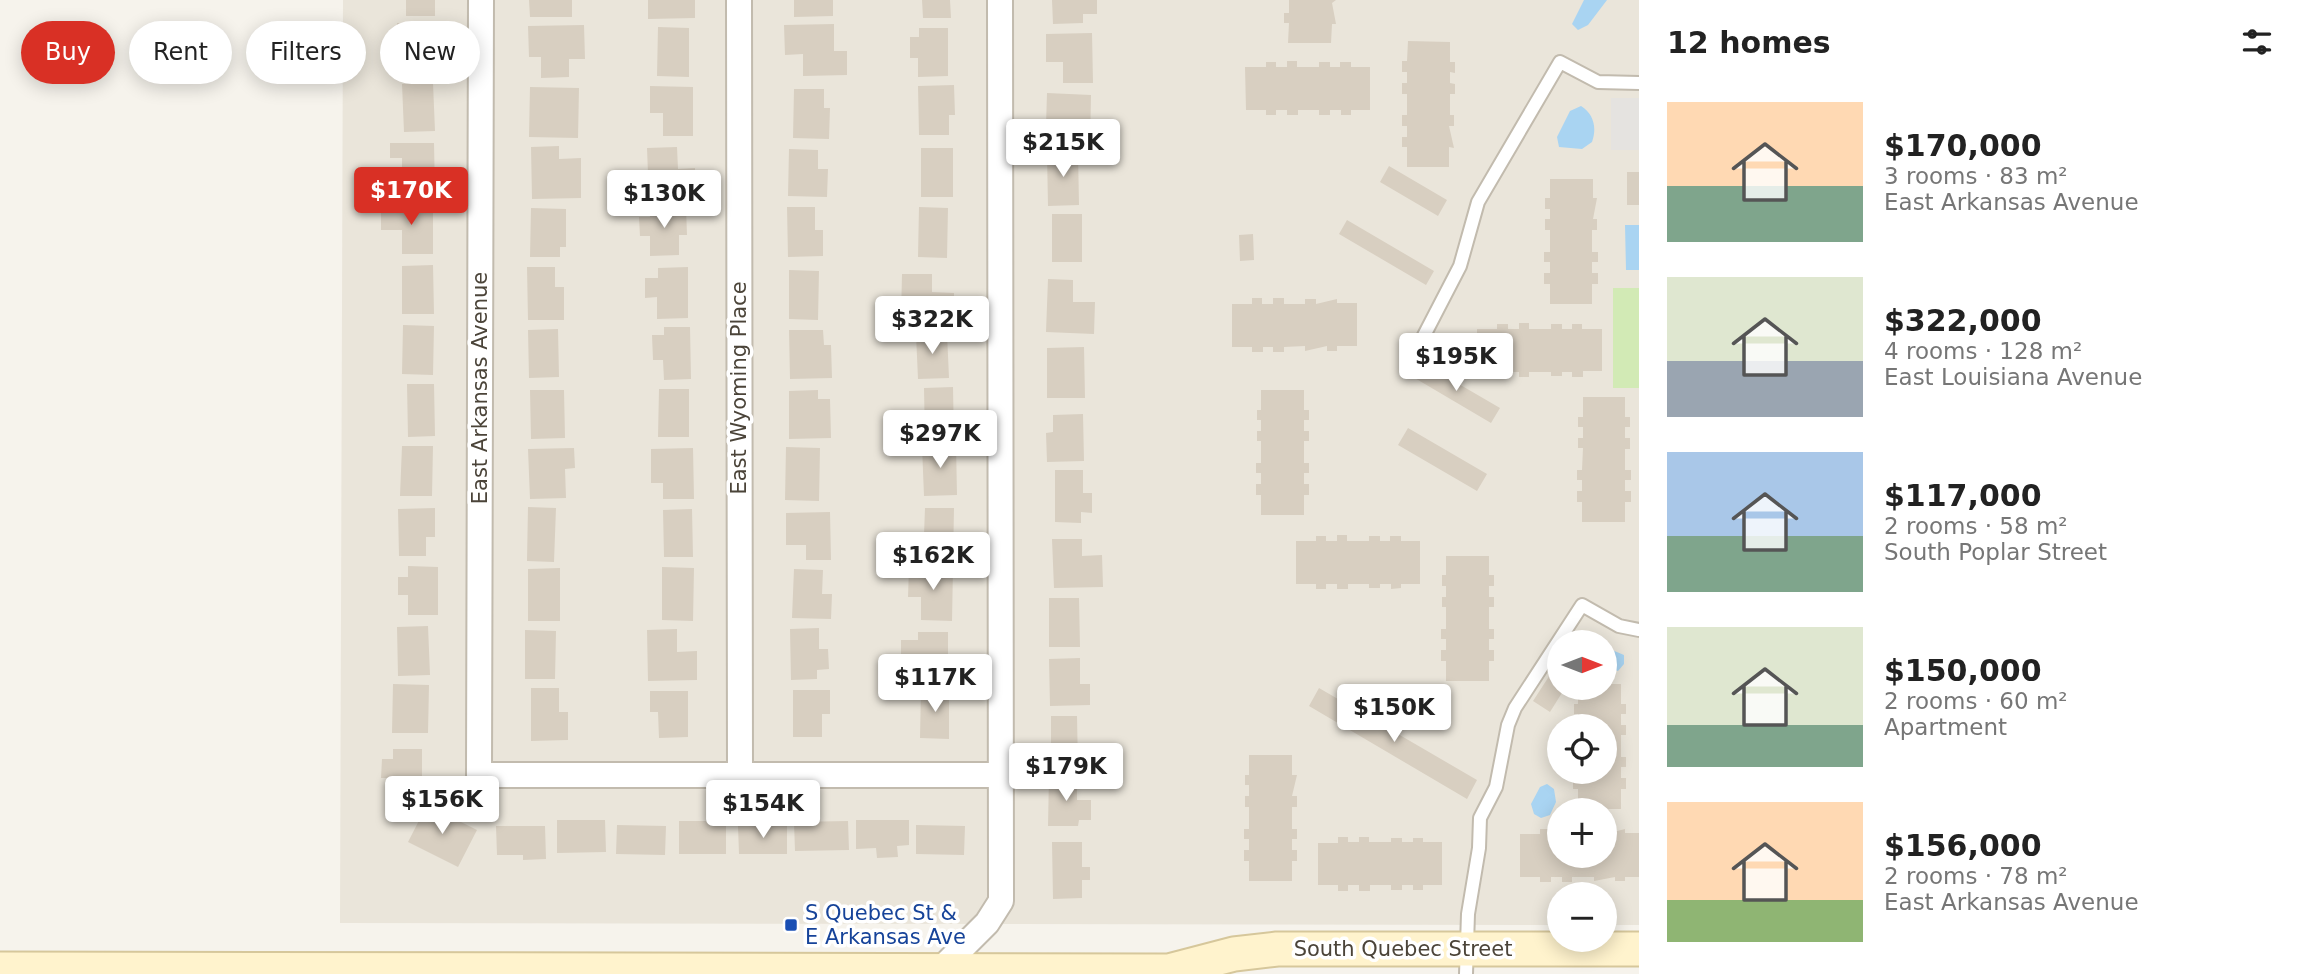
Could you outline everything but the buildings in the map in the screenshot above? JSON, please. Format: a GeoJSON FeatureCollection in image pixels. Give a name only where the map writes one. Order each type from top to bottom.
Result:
{"type":"FeatureCollection","features":[{"type":"Feature","properties":{"kind":"main road","name":"South Quebec Street"},"geometry":{"type":"LineString","coordinates":[[0,968],[1176,972],[1234,954],[1268,950],[1466,962],[1639,949]]}},
{"type":"Feature","properties":{"kind":"street","name":"East Arkansas Avenue"},"geometry":{"type":"LineString","coordinates":[[481,0],[479,775],[740,775]]}},
{"type":"Feature","properties":{"kind":"street","name":"East Wyoming Place"},"geometry":{"type":"LineString","coordinates":[[739,0],[740,775]]}},
{"type":"Feature","properties":{"kind":"street"},"geometry":{"type":"LineString","coordinates":[[940,970],[987,923],[1001,901],[1000,0]]}},
{"type":"Feature","properties":{"kind":"street"},"geometry":{"type":"LineString","coordinates":[[740,775],[1000,775]]}},
{"type":"Feature","properties":{"kind":"lane"},"geometry":{"type":"LineString","coordinates":[[1416,351],[1463,257],[1478,202],[1560,62],[1598,82],[1639,83]]}},
{"type":"Feature","properties":{"kind":"lane"},"geometry":{"type":"LineString","coordinates":[[1466,962],[1480,818],[1496,786],[1508,725],[1515,708],[1582,605],[1619,626],[1639,630]]}},
{"type":"Feature","properties":{"kind":"shaded area"},"geometry":{"type":"Polygon","coordinates":[[[343,0],[1639,0],[1639,925],[1617,925],[1617,882],[1547,882],[1547,925],[340,923],[343,84],[366,84],[366,21],[343,21],[343,0]]]}},
{"type":"Feature","properties":{"kind":"shaded area"},"geometry":{"type":"Polygon","coordinates":[[[1611,98],[1639,98],[1639,150],[1611,150],[1611,98]]]}},
{"type":"Feature","properties":{"kind":"green space"},"geometry":{"type":"Polygon","coordinates":[[[1613,288],[1639,288],[1639,388],[1613,388],[1613,288]]]}},
{"type":"Feature","properties":{"kind":"water"},"geometry":{"type":"Polygon","coordinates":[[[1584,0],[1607,0],[1588,25],[1578,30],[1572,24],[1584,0]]]}},
{"type":"Feature","properties":{"kind":"water"},"geometry":{"type":"Polygon","coordinates":[[[1581,106],[1589,113],[1593,122],[1592,142],[1582,149],[1559,147],[1557,137],[1570,111],[1581,106]]]}},
{"type":"Feature","properties":{"kind":"water"},"geometry":{"type":"Polygon","coordinates":[[[1625,225],[1639,225],[1639,270],[1626,270],[1625,225]]]}},
{"type":"Feature","properties":{"kind":"water"},"geometry":{"type":"Polygon","coordinates":[[[1617,652],[1624,655],[1624,664],[1618,671],[1617,652]]]}},
{"type":"Feature","properties":{"kind":"water"},"geometry":{"type":"Polygon","coordinates":[[[1547,784],[1554,789],[1555,798],[1547,798],[1547,816],[1541,818],[1534,814],[1531,804],[1540,787],[1547,784]]]}},
{"type":"Feature","properties":{"kind":"place","name":"S Quebec St & E Arkansas Ave"},"geometry":{"type":"Point","coordinates":[791,925]}}]}
